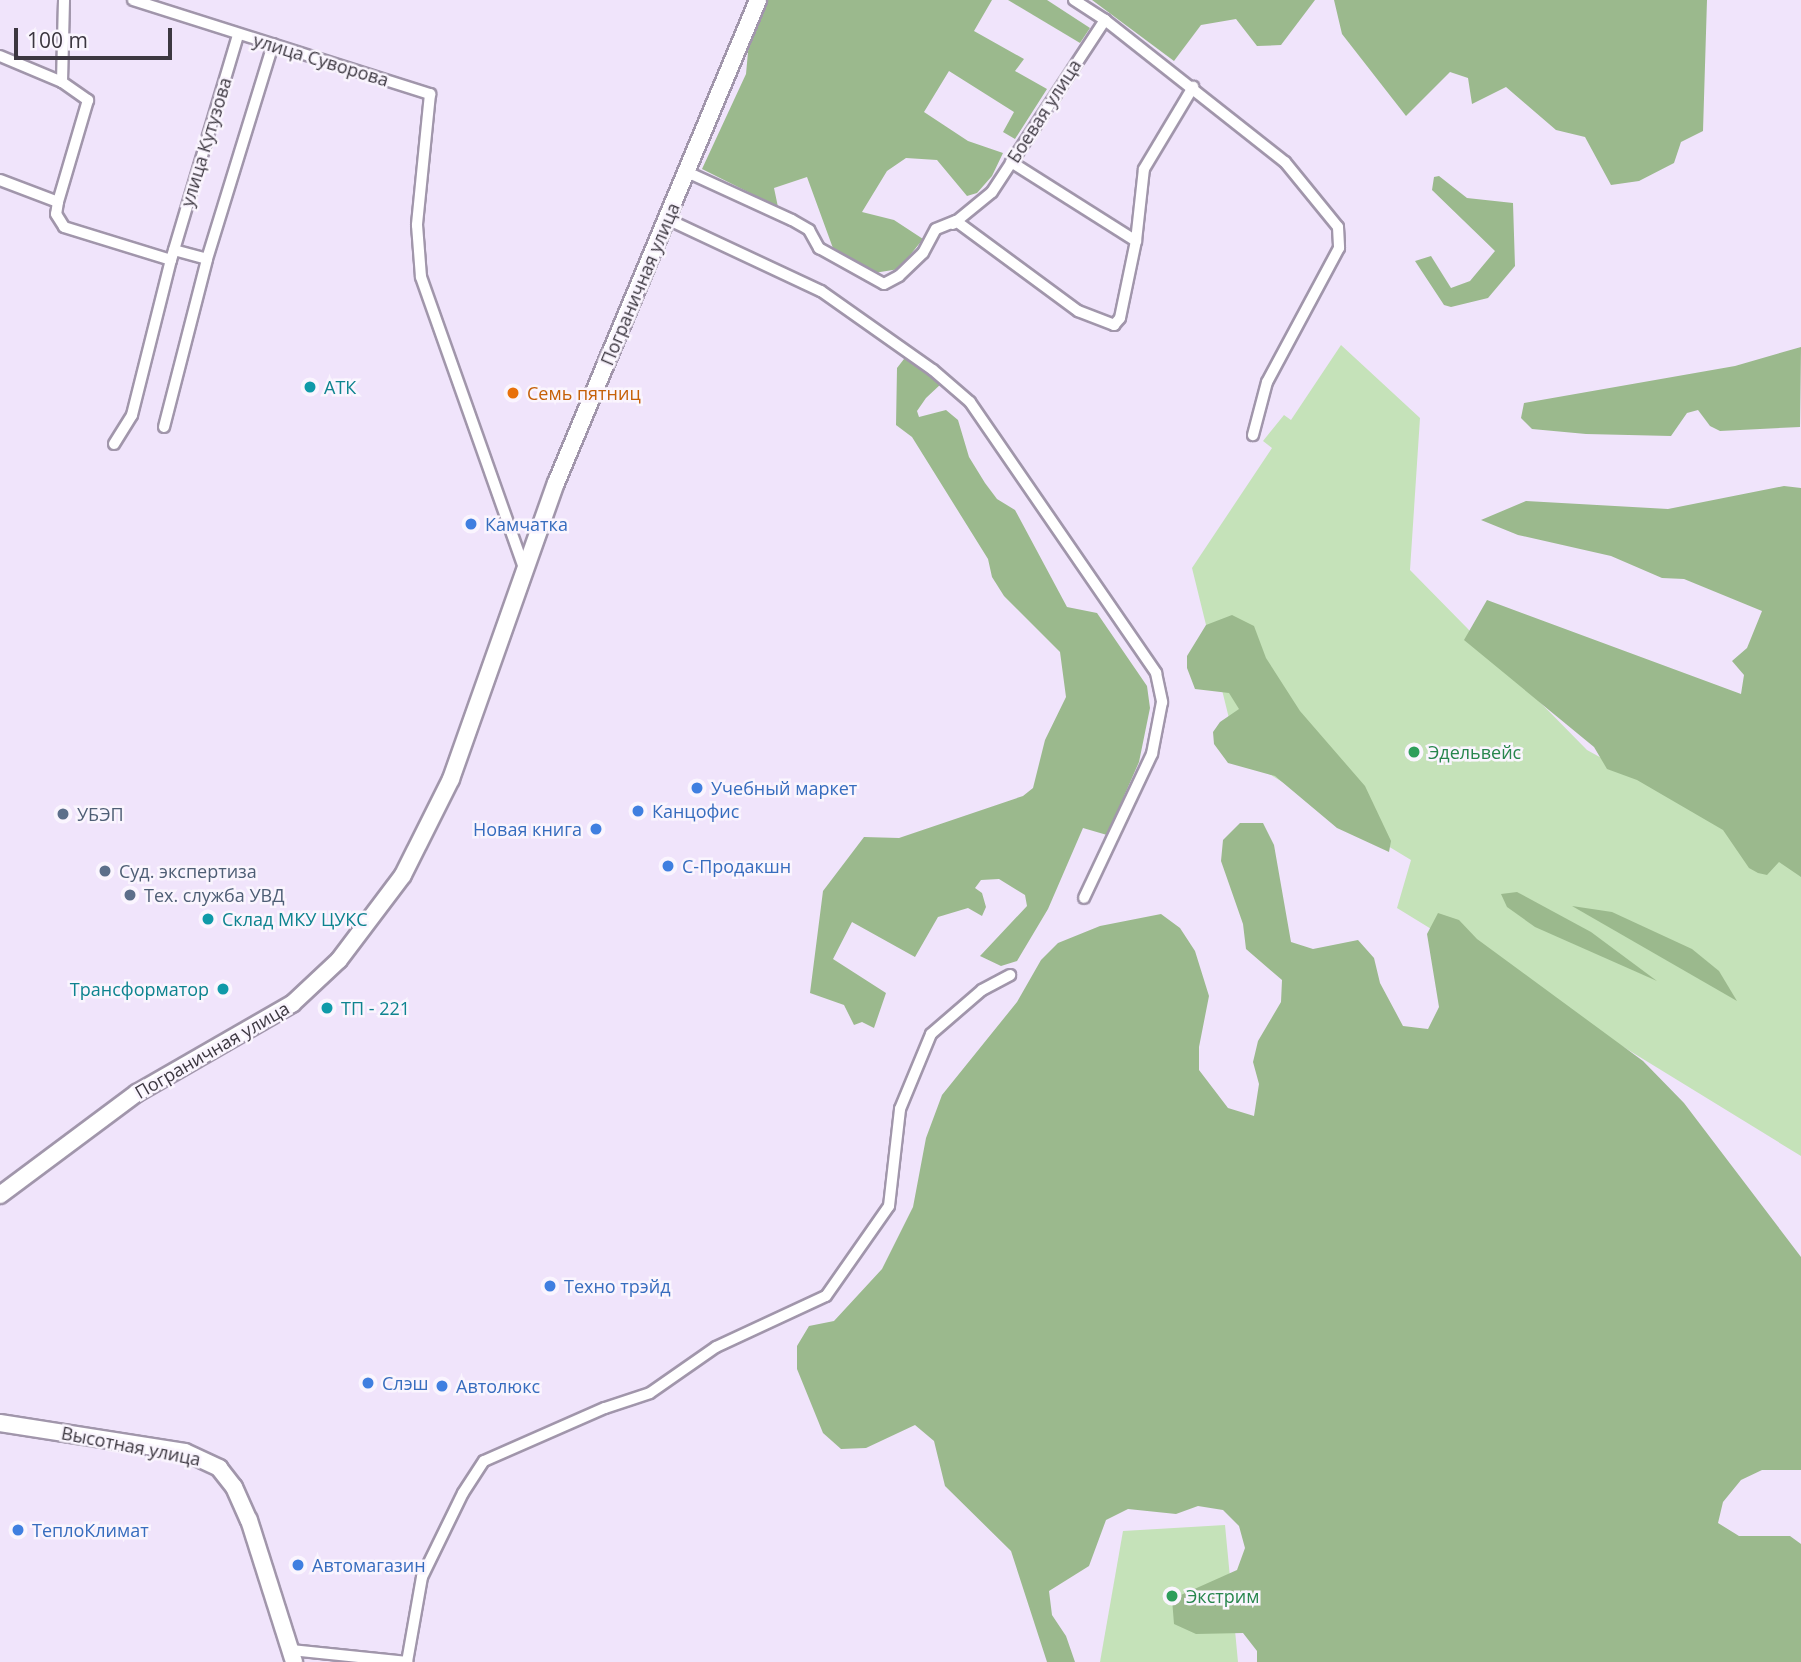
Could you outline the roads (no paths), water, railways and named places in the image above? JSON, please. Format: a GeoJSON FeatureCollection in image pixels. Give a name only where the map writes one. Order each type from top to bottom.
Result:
{"type":"FeatureCollection","features":[{"type":"Feature","properties":{"kind":"street"},"geometry":{"type":"LineString","coordinates":[[62,82],[64,0]]}},
{"type":"Feature","properties":{"kind":"street","name":"улица Суворова"},"geometry":{"type":"LineString","coordinates":[[132,0],[430,94],[417,225],[421,277],[524,568]]}},
{"type":"Feature","properties":{"kind":"street","name":"Пограничная улица"},"geometry":{"type":"LineString","coordinates":[[0,1195],[137,1093],[292,1004],[353,943],[403,875],[442,800],[524,568],[758,0]]}},
{"type":"Feature","properties":{"kind":"street"},"geometry":{"type":"LineString","coordinates":[[1074,0],[1105,19],[1285,162],[1338,226],[1339,248],[1267,382],[1253,435]]}},
{"type":"Feature","properties":{"kind":"street","name":"Боевая улица"},"geometry":{"type":"LineString","coordinates":[[687,172],[792,220],[809,230],[819,248],[884,284],[899,276],[923,253],[936,229],[954,222],[992,192],[1105,19]]}},
{"type":"Feature","properties":{"kind":"street","name":"улица Кутузова"},"geometry":{"type":"LineString","coordinates":[[114,444],[132,415],[172,255],[238,35]]}},
{"type":"Feature","properties":{"kind":"street","name":"улица Кутузова"},"geometry":{"type":"LineString","coordinates":[[164,427],[207,258],[273,44]]}},
{"type":"Feature","properties":{"kind":"street"},"geometry":{"type":"LineString","coordinates":[[0,56],[62,82],[88,100],[58,202],[56,214],[64,227],[172,255],[207,258]]}},
{"type":"Feature","properties":{"kind":"street"},"geometry":{"type":"LineString","coordinates":[[954,222],[1078,311],[1114,325],[1121,317],[1136,241],[1144,169],[1193,87]]}},
{"type":"Feature","properties":{"kind":"street"},"geometry":{"type":"LineString","coordinates":[[1011,162],[1136,241]]}},
{"type":"Feature","properties":{"kind":"street"},"geometry":{"type":"LineString","coordinates":[[0,180],[58,202]]}},
{"type":"Feature","properties":{"kind":"street"},"geometry":{"type":"LineString","coordinates":[[667,219],[821,291],[933,369],[970,402],[1156,673],[1162,702],[1152,754],[1084,898]]}},
{"type":"Feature","properties":{"kind":"street"},"geometry":{"type":"LineString","coordinates":[[292,1656],[407,1662],[422,1577],[463,1493],[485,1461],[605,1408],[650,1393],[716,1346],[826,1296],[889,1206],[900,1109],[931,1034],[982,990],[1010,975]]}},
{"type":"Feature","properties":{"kind":"street","name":"Высотная улица"},"geometry":{"type":"LineString","coordinates":[[0,1423],[185,1452],[217,1466],[244,1507],[292,1656]]}},
{"type":"Feature","properties":{"kind":"place","name":"АТК"},"geometry":{"type":"Point","coordinates":[310,387]}},
{"type":"Feature","properties":{"kind":"place","name":"Семь пятниц"},"geometry":{"type":"Point","coordinates":[513,393]}},
{"type":"Feature","properties":{"kind":"place","name":"Камчатка"},"geometry":{"type":"Point","coordinates":[471,524]}},
{"type":"Feature","properties":{"kind":"place","name":"Эдельвейс"},"geometry":{"type":"Point","coordinates":[1414,752]}},
{"type":"Feature","properties":{"kind":"place","name":"Учебный маркет"},"geometry":{"type":"Point","coordinates":[697,788]}},
{"type":"Feature","properties":{"kind":"place","name":"Канцофис"},"geometry":{"type":"Point","coordinates":[638,811]}},
{"type":"Feature","properties":{"kind":"place","name":"УБЭП"},"geometry":{"type":"Point","coordinates":[63,814]}},
{"type":"Feature","properties":{"kind":"place","name":"Новая книга"},"geometry":{"type":"Point","coordinates":[596,829]}},
{"type":"Feature","properties":{"kind":"place","name":"С-Продакшн"},"geometry":{"type":"Point","coordinates":[668,866]}},
{"type":"Feature","properties":{"kind":"place","name":"Суд. экспертиза"},"geometry":{"type":"Point","coordinates":[105,871]}},
{"type":"Feature","properties":{"kind":"place","name":"Тех. служба УВД"},"geometry":{"type":"Point","coordinates":[130,895]}},
{"type":"Feature","properties":{"kind":"place","name":"Склад МКУ ЦУКС"},"geometry":{"type":"Point","coordinates":[208,919]}},
{"type":"Feature","properties":{"kind":"place","name":"Трансформатор"},"geometry":{"type":"Point","coordinates":[223,989]}},
{"type":"Feature","properties":{"kind":"place","name":"ТП - 221"},"geometry":{"type":"Point","coordinates":[327,1008]}},
{"type":"Feature","properties":{"kind":"place","name":"Техно трэйд"},"geometry":{"type":"Point","coordinates":[550,1286]}},
{"type":"Feature","properties":{"kind":"place","name":"Слэш"},"geometry":{"type":"Point","coordinates":[368,1383]}},
{"type":"Feature","properties":{"kind":"place","name":"Автолюкс"},"geometry":{"type":"Point","coordinates":[442,1386]}},
{"type":"Feature","properties":{"kind":"place","name":"ТеплоКлимат"},"geometry":{"type":"Point","coordinates":[18,1530]}},
{"type":"Feature","properties":{"kind":"place","name":"Автомагазин"},"geometry":{"type":"Point","coordinates":[298,1565]}},
{"type":"Feature","properties":{"kind":"place","name":"Экстрим"},"geometry":{"type":"Point","coordinates":[1172,1596]}}]}
